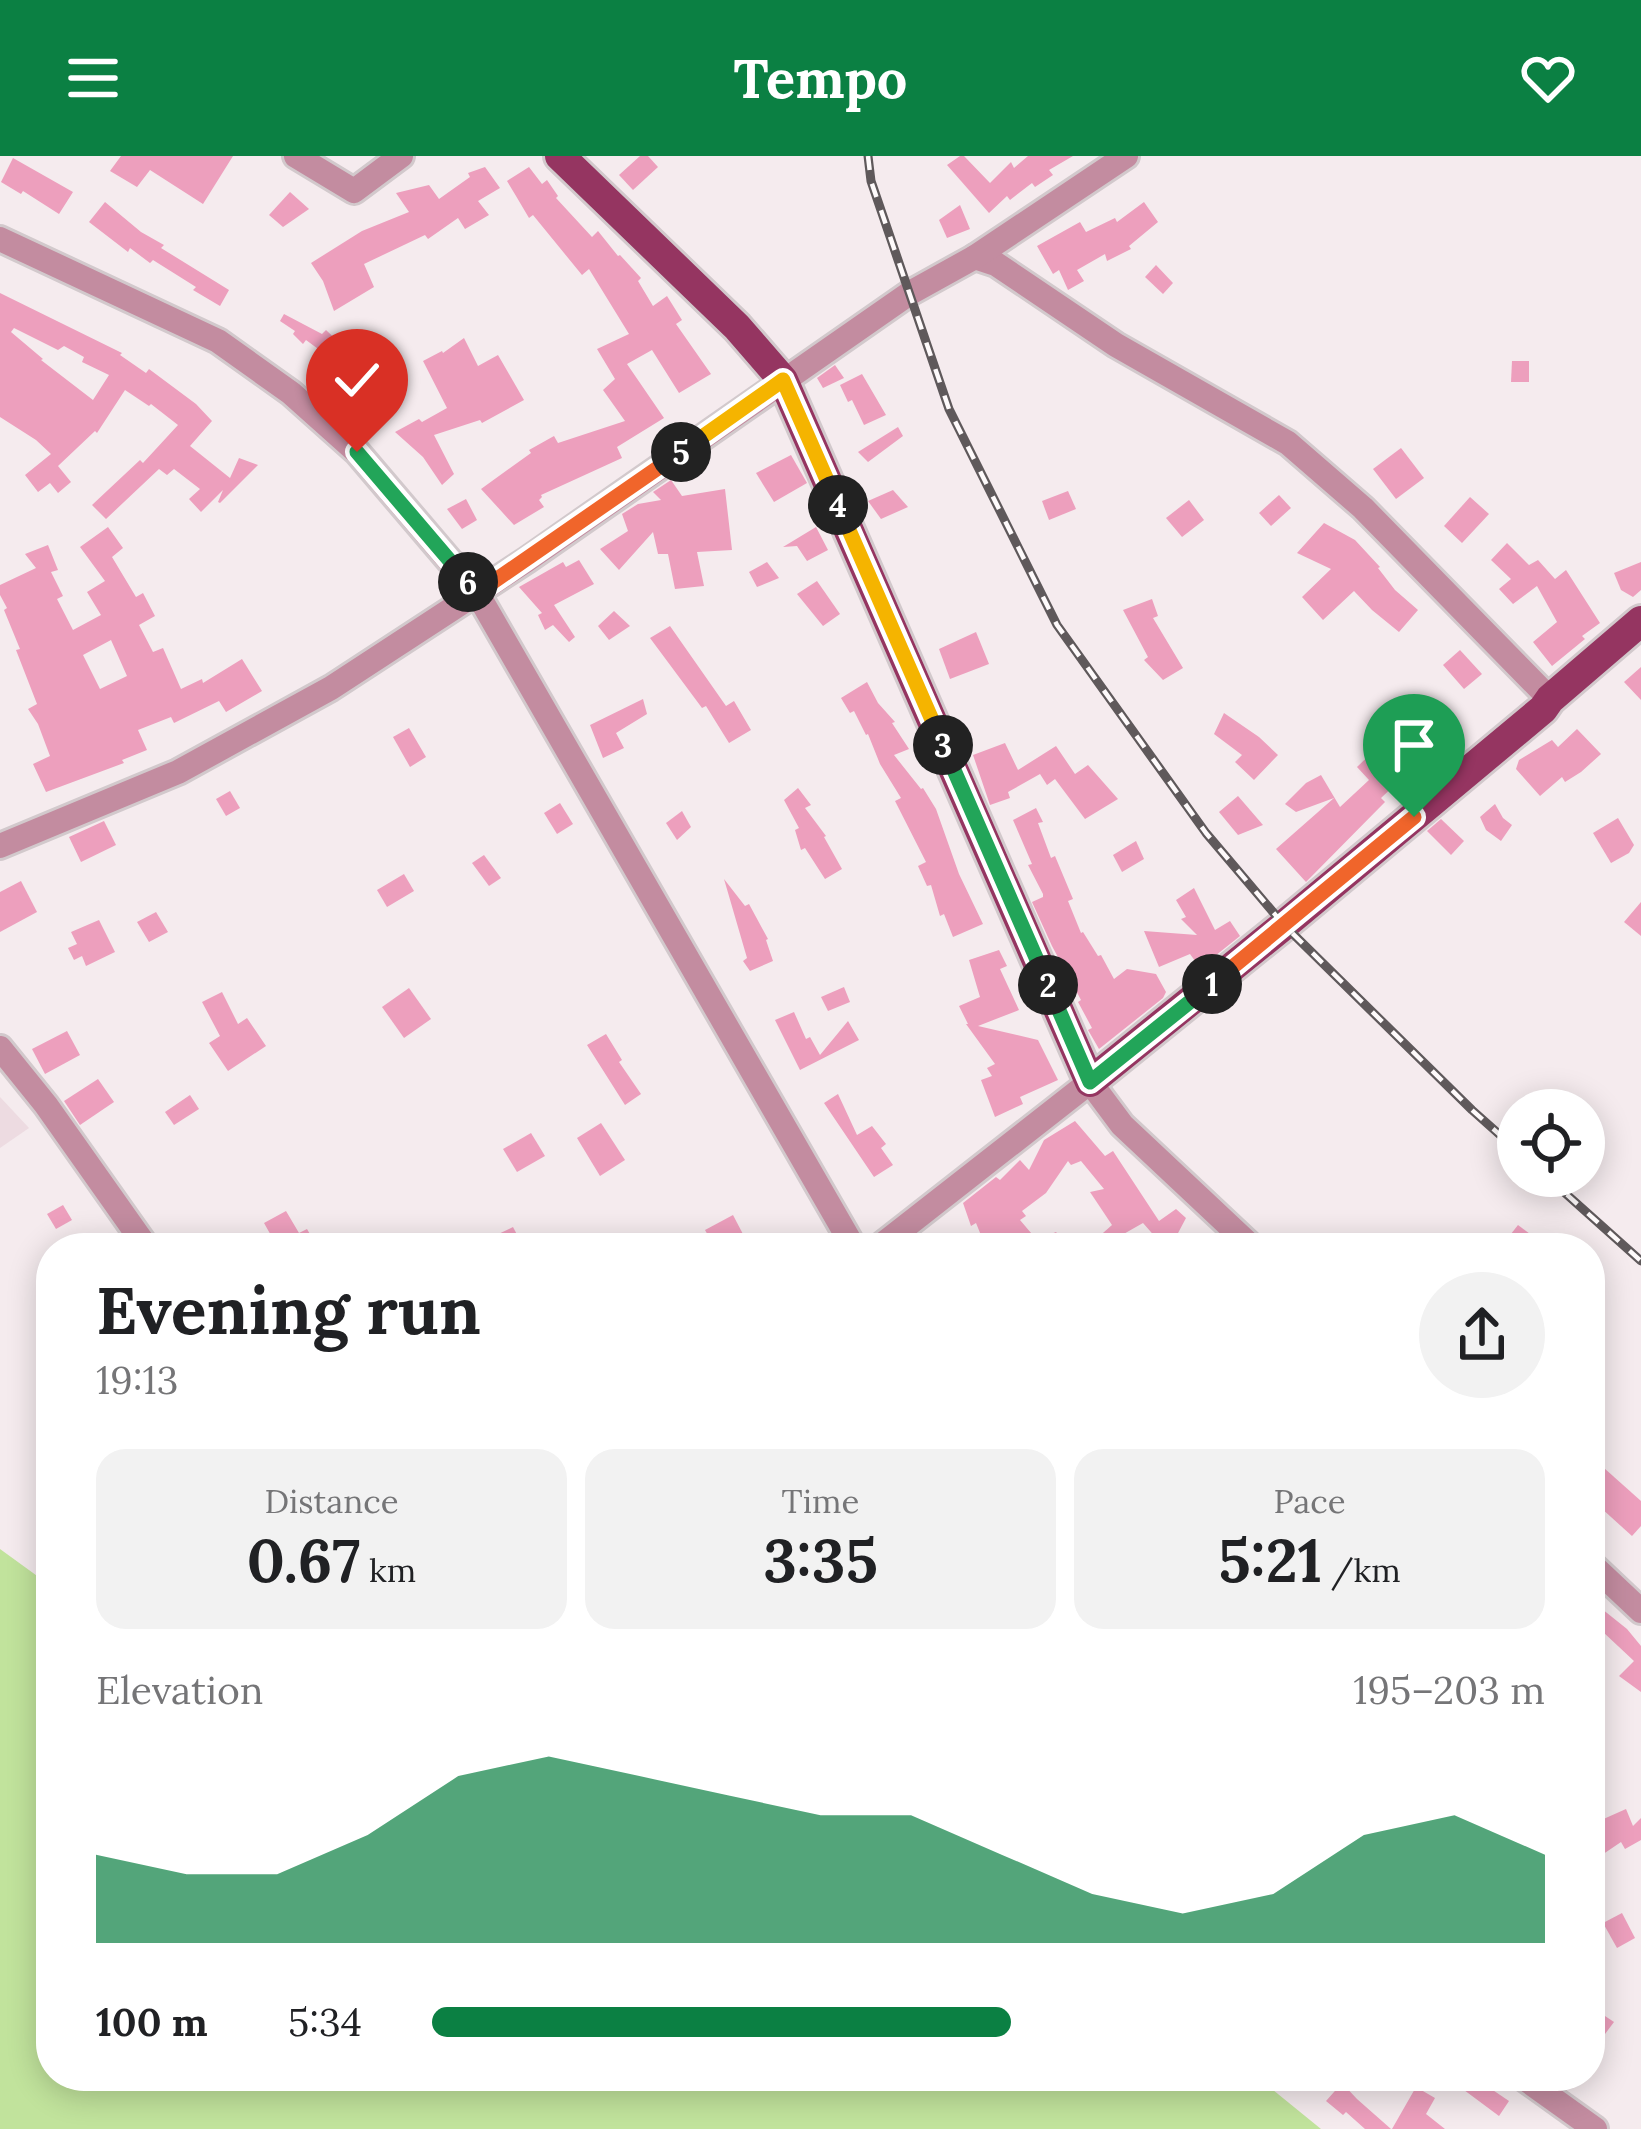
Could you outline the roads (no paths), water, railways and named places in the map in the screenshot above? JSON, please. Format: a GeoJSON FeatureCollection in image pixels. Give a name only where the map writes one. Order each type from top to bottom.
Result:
{"type":"FeatureCollection","features":[{"type":"Feature","properties":{"kind":"main road"},"geometry":{"type":"LineString","coordinates":[[560,156],[736,327],[783,380],[1090,1082],[1543,709],[1641,621]]}},
{"type":"Feature","properties":{"kind":"street"},"geometry":{"type":"LineString","coordinates":[[296,156],[354,191],[400,156]]}},
{"type":"Feature","properties":{"kind":"street"},"geometry":{"type":"LineString","coordinates":[[0,846],[178,772],[331,688],[477,593],[910,293],[975,257],[1126,156]]}},
{"type":"Feature","properties":{"kind":"street"},"geometry":{"type":"LineString","coordinates":[[0,239],[218,341],[291,393],[357,452],[477,593],[845,1233]]}},
{"type":"Feature","properties":{"kind":"street"},"geometry":{"type":"LineString","coordinates":[[975,257],[997,264],[1116,345],[1288,443],[1363,508],[1550,699]]}},
{"type":"Feature","properties":{"kind":"street"},"geometry":{"type":"LineString","coordinates":[[0,1048],[136,1233]]}},
{"type":"Feature","properties":{"kind":"street"},"geometry":{"type":"LineString","coordinates":[[897,1233],[1090,1082],[1122,1125],[1237,1233]]}},
{"type":"Feature","properties":{"kind":"street"},"geometry":{"type":"LineString","coordinates":[[1605,1577],[1641,1611]]}},
{"type":"Feature","properties":{"kind":"street"},"geometry":{"type":"LineString","coordinates":[[1542,2091],[1594,2129]]}},
{"type":"Feature","properties":{"kind":"railway"},"geometry":{"type":"LineString","coordinates":[[868,156],[871,181],[949,409],[1057,625],[1206,833],[1284,925],[1497,1132]]}},
{"type":"Feature","properties":{"kind":"railway"},"geometry":{"type":"LineString","coordinates":[[1569,1197],[1641,1261]]}}]}
